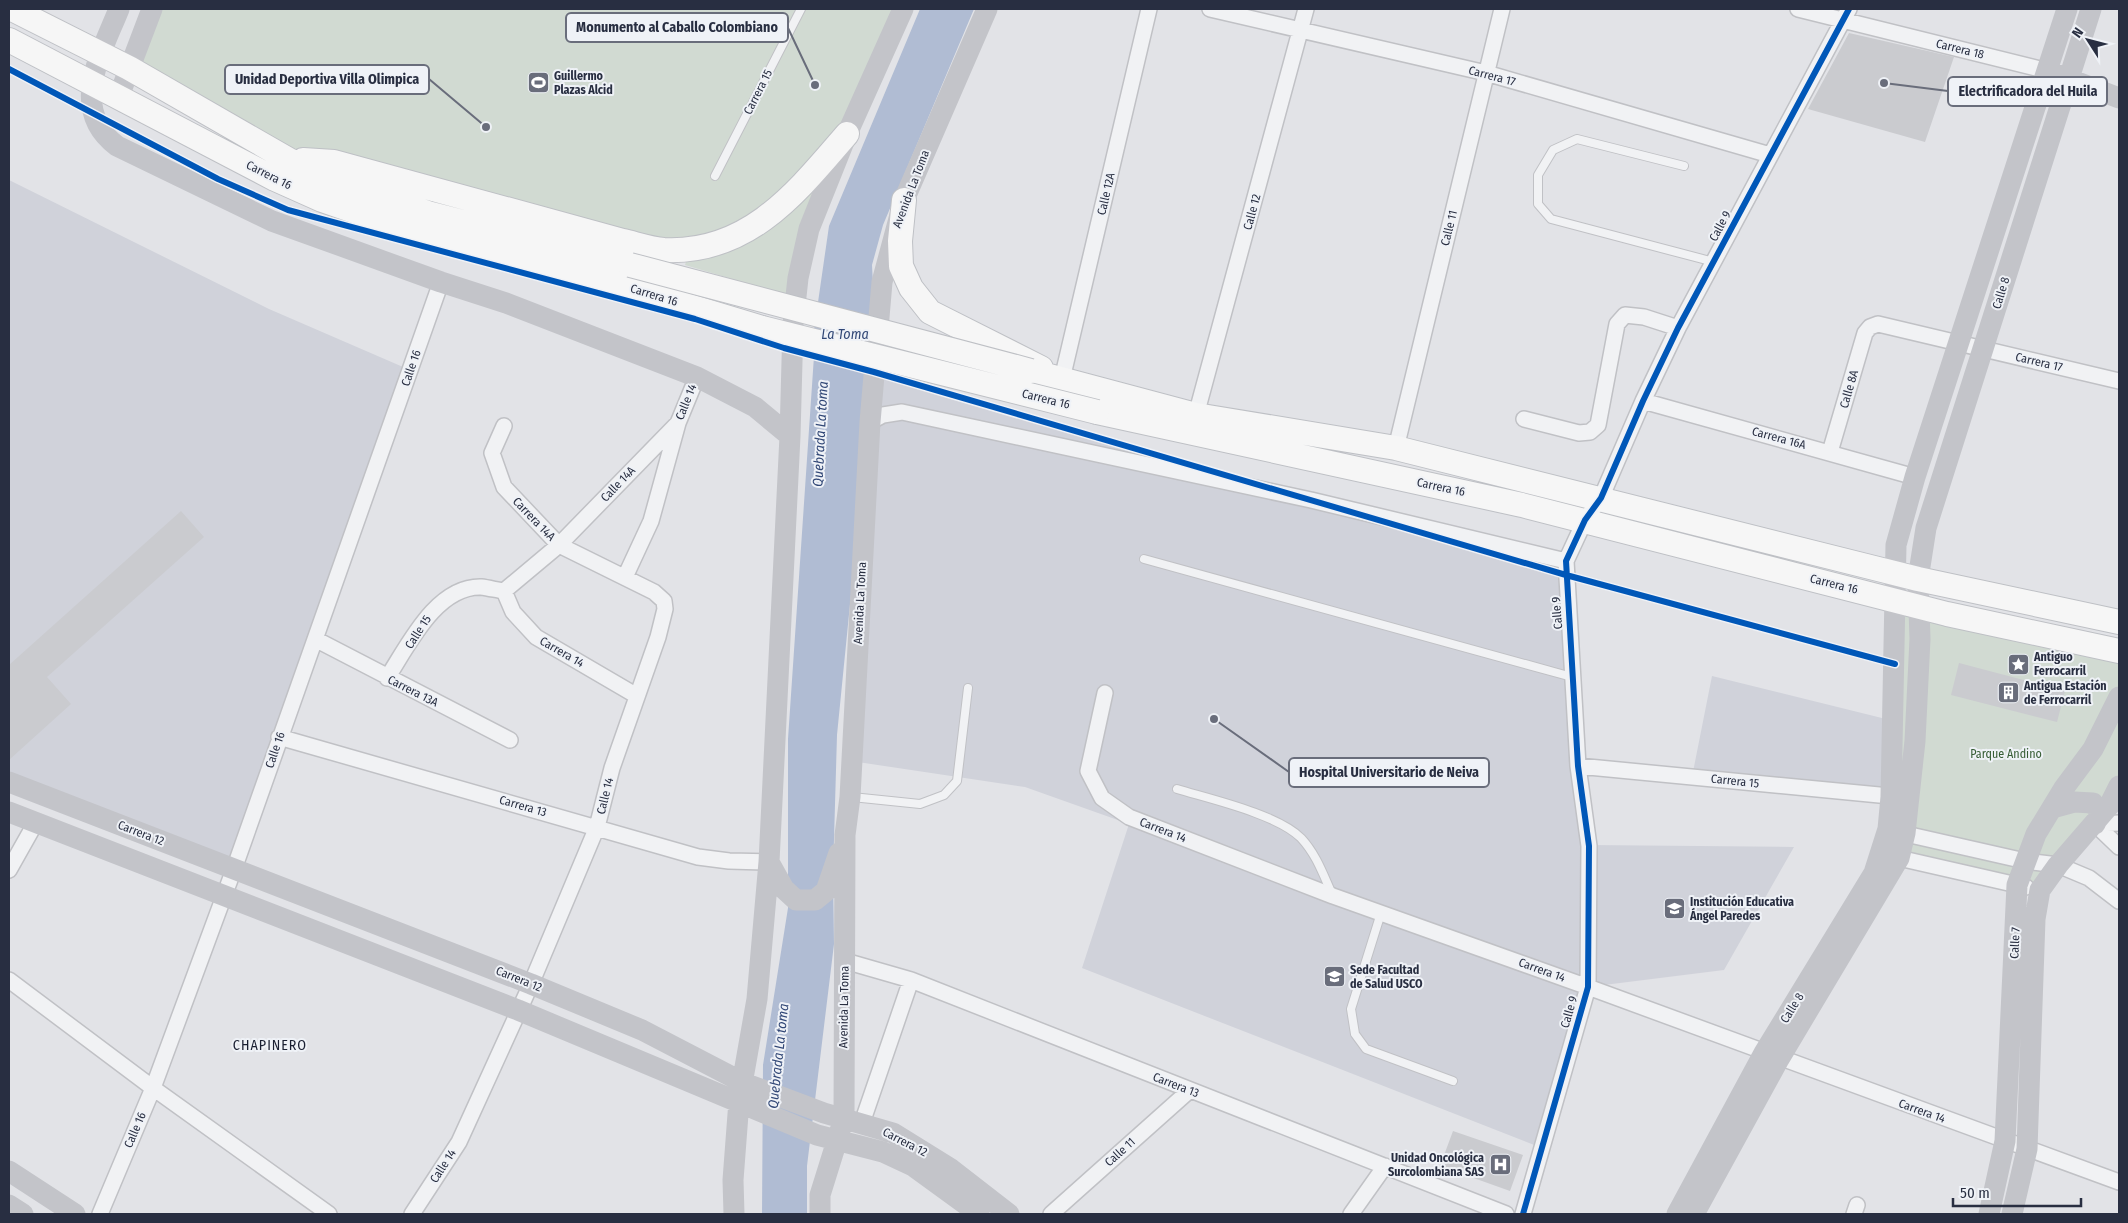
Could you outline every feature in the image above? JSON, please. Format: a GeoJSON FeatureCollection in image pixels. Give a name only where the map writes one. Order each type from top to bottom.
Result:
{"type":"FeatureCollection","features":[{"type":"Feature","properties":{"kind":"main road","name":"Carrera 16"},"geometry":{"type":"LineString","coordinates":[[12,9],[130,68],[289,160],[357,188],[428,213],[627,275],[762,328],[1097,412],[1585,520],[1920,607],[2119,651]]}},
{"type":"Feature","properties":{"kind":"main road"},"geometry":{"type":"LineString","coordinates":[[118,9],[92,82],[90,99],[92,114],[105,137],[116,146],[272,222],[506,303],[697,377],[755,407],[790,436]]}},
{"type":"Feature","properties":{"kind":"main road"},"geometry":{"type":"LineString","coordinates":[[119,96],[152,9]]}},
{"type":"Feature","properties":{"kind":"main road"},"geometry":{"type":"LineString","coordinates":[[734,1214],[733,1180],[746,1094],[757,999],[769,862],[790,436],[793,324],[798,278],[809,229],[847,134],[903,9]]}},
{"type":"Feature","properties":{"kind":"main road","name":"Avenida La Toma"},"geometry":{"type":"LineString","coordinates":[[820,1214],[820,1194],[838,1141],[843,1118],[845,835],[850,797],[870,422],[882,282],[904,200],[987,9]]}},
{"type":"Feature","properties":{"kind":"main road","name":"Calle 8"},"geometry":{"type":"LineString","coordinates":[[1900,797],[1920,648],[1918,579],[1926,528],[1983,349],[2058,74],[2067,9]]}},
{"type":"Feature","properties":{"kind":"main road","name":"Calle 8"},"geometry":{"type":"LineString","coordinates":[[1900,797],[1895,600],[1896,545],[1915,477],[1959,342],[2058,74],[2091,9]]}},
{"type":"Feature","properties":{"kind":"main road","name":"Carrera 16"},"geometry":{"type":"LineString","coordinates":[[9,40],[275,179],[365,217],[423,235],[627,275],[1060,378],[1196,415],[1396,448],[1918,579],[2119,622]]}},
{"type":"Feature","properties":{"kind":"main road","name":"Carrera 18"},"geometry":{"type":"LineString","coordinates":[[2058,74],[2119,98]]}},
{"type":"Feature","properties":{"kind":"main road"},"geometry":{"type":"LineString","coordinates":[[289,160],[334,162],[631,243],[663,250],[672,250],[690,249],[722,241],[750,229],[772,214],[795,194],[847,134]]}},
{"type":"Feature","properties":{"kind":"main road"},"geometry":{"type":"LineString","coordinates":[[904,200],[900,241],[901,266],[912,288],[930,312],[1060,378]]}},
{"type":"Feature","properties":{"kind":"main road","name":"Calle 7"},"geometry":{"type":"LineString","coordinates":[[1989,1214],[2005,1141],[2018,885],[2025,861],[2052,808],[2093,749],[2119,697]]}},
{"type":"Feature","properties":{"kind":"main road","name":"Carrera 12"},"geometry":{"type":"LineString","coordinates":[[9,782],[234,868],[642,1030],[817,1135],[884,1152],[913,1166],[979,1214]]}},
{"type":"Feature","properties":{"kind":"main road","name":"Calle 7"},"geometry":{"type":"LineString","coordinates":[[2012,1214],[2027,1149],[2035,919],[2040,890],[2058,865],[2109,806],[2119,786]]}},
{"type":"Feature","properties":{"kind":"main road"},"geometry":{"type":"LineString","coordinates":[[1897,831],[1900,797]]}},
{"type":"Feature","properties":{"kind":"main road"},"geometry":{"type":"LineString","coordinates":[[2052,808],[2074,802],[2093,803],[2100,813],[2095,824]]}},
{"type":"Feature","properties":{"kind":"main road","name":"Carrera 12"},"geometry":{"type":"LineString","coordinates":[[9,812],[224,894],[518,1010],[746,1094],[843,1118],[893,1133],[925,1151],[1009,1214]]}},
{"type":"Feature","properties":{"kind":"main road","name":"Calle 8"},"geometry":{"type":"LineString","coordinates":[[1677,1214],[1890,856],[1897,831]]}},
{"type":"Feature","properties":{"kind":"main road"},"geometry":{"type":"LineString","coordinates":[[769,862],[784,889],[796,900],[815,900],[826,890],[845,835]]}},
{"type":"Feature","properties":{"kind":"main road","name":"Calle 8"},"geometry":{"type":"LineString","coordinates":[[1694,1214],[1771,1056]]}},
{"type":"Feature","properties":{"kind":"main road"},"geometry":{"type":"LineString","coordinates":[[9,1171],[75,1214]]}},
{"type":"Feature","properties":{"kind":"main road"},"geometry":{"type":"LineString","coordinates":[[9,1205],[23,1214]]}},
{"type":"Feature","properties":{"kind":"street","name":"Calle 12A"},"geometry":{"type":"LineString","coordinates":[[1060,378],[1149,9]]}},
{"type":"Feature","properties":{"kind":"street","name":"Carrera 17"},"geometry":{"type":"LineString","coordinates":[[1210,9],[1486,73],[1770,155]]}},
{"type":"Feature","properties":{"kind":"street","name":"Calle 12"},"geometry":{"type":"LineString","coordinates":[[1196,415],[1306,9]]}},
{"type":"Feature","properties":{"kind":"street","name":"Calle 11"},"geometry":{"type":"LineString","coordinates":[[1396,448],[1502,9]]}},
{"type":"Feature","properties":{"kind":"street","name":"Carrera 18"},"geometry":{"type":"LineString","coordinates":[[1798,9],[1846,14],[2058,74]]}},
{"type":"Feature","properties":{"kind":"street","name":"Calle 9"},"geometry":{"type":"LineString","coordinates":[[1523,1214],[1588,987],[1589,846],[1578,766],[1566,561],[1585,520],[1601,498],[1643,401],[1678,328],[1846,14]]}},
{"type":"Feature","properties":{"kind":"street","name":"Calle 16"},"geometry":{"type":"LineString","coordinates":[[100,1214],[153,1088],[234,868],[442,282]]}},
{"type":"Feature","properties":{"kind":"street"},"geometry":{"type":"LineString","coordinates":[[1524,419],[1579,433],[1590,432],[1598,425],[1617,324],[1624,315],[1644,317],[1678,328]]}},
{"type":"Feature","properties":{"kind":"street","name":"Carrera 17"},"geometry":{"type":"LineString","coordinates":[[1870,327],[1878,324],[2119,381]]}},
{"type":"Feature","properties":{"kind":"street","name":"Calle 8A"},"geometry":{"type":"LineString","coordinates":[[1830,452],[1865,333],[1870,327]]}},
{"type":"Feature","properties":{"kind":"street","name":"Calle 14"},"geometry":{"type":"LineString","coordinates":[[412,1214],[459,1142],[530,984],[597,827],[612,768],[665,609],[664,601],[654,592],[626,577],[651,521],[678,423],[697,377]]}},
{"type":"Feature","properties":{"kind":"street","name":"Carrera 16A"},"geometry":{"type":"LineString","coordinates":[[1643,401],[1915,477]]}},
{"type":"Feature","properties":{"kind":"street"},"geometry":{"type":"LineString","coordinates":[[870,422],[883,415],[902,412],[1311,500],[1566,561]]}},
{"type":"Feature","properties":{"kind":"street","name":"Calle 14A"},"geometry":{"type":"LineString","coordinates":[[559,545],[678,423]]}},
{"type":"Feature","properties":{"kind":"street","name":"Carrera 14A"},"geometry":{"type":"LineString","coordinates":[[504,426],[492,453],[504,487],[559,545],[626,577]]}},
{"type":"Feature","properties":{"kind":"street"},"geometry":{"type":"LineString","coordinates":[[504,591],[559,545]]}},
{"type":"Feature","properties":{"kind":"street","name":"Calle 15"},"geometry":{"type":"LineString","coordinates":[[388,678],[432,609],[456,593],[479,587],[504,591]]}},
{"type":"Feature","properties":{"kind":"street","name":"Carrera 14"},"geometry":{"type":"LineString","coordinates":[[504,591],[513,612],[536,637],[637,696]]}},
{"type":"Feature","properties":{"kind":"street","name":"Carrera 13A"},"geometry":{"type":"LineString","coordinates":[[316,640],[510,740]]}},
{"type":"Feature","properties":{"kind":"street","name":"Carrera 14"},"geometry":{"type":"LineString","coordinates":[[1105,693],[1088,771],[1102,798],[1129,817],[1333,896],[1588,987],[1771,1056],[2119,1182]]}},
{"type":"Feature","properties":{"kind":"street","name":"Carrera 13"},"geometry":{"type":"LineString","coordinates":[[279,737],[698,856],[729,862],[769,862]]}},
{"type":"Feature","properties":{"kind":"street","name":"Carrera 15"},"geometry":{"type":"LineString","coordinates":[[1578,766],[1900,797]]}},
{"type":"Feature","properties":{"kind":"street"},"geometry":{"type":"LineString","coordinates":[[9,870],[36,822]]}},
{"type":"Feature","properties":{"kind":"street"},"geometry":{"type":"LineString","coordinates":[[2095,824],[2119,823]]}},
{"type":"Feature","properties":{"kind":"street"},"geometry":{"type":"LineString","coordinates":[[2095,824],[2119,847]]}},
{"type":"Feature","properties":{"kind":"street"},"geometry":{"type":"LineString","coordinates":[[1897,831],[2025,861],[2058,865],[2089,878],[2119,901]]}},
{"type":"Feature","properties":{"kind":"street"},"geometry":{"type":"LineString","coordinates":[[1890,856],[2040,890]]}},
{"type":"Feature","properties":{"kind":"street","name":"Carrera 13"},"geometry":{"type":"LineString","coordinates":[[845,961],[911,980],[1506,1214]]}},
{"type":"Feature","properties":{"kind":"street"},"geometry":{"type":"LineString","coordinates":[[9,980],[153,1088],[329,1214]]}},
{"type":"Feature","properties":{"kind":"street"},"geometry":{"type":"LineString","coordinates":[[843,1118],[911,980]]}},
{"type":"Feature","properties":{"kind":"street","name":"Calle 11"},"geometry":{"type":"LineString","coordinates":[[1051,1214],[1190,1090]]}},
{"type":"Feature","properties":{"kind":"street"},"geometry":{"type":"LineString","coordinates":[[1351,1214],[1385,1166]]}},
{"type":"Feature","properties":{"kind":"lane","name":"Carrera 15"},"geometry":{"type":"LineString","coordinates":[[715,176],[801,9]]}},
{"type":"Feature","properties":{"kind":"lane"},"geometry":{"type":"LineString","coordinates":[[1684,166],[1577,139],[1552,150],[1538,175],[1538,204],[1551,219],[1714,262]]}},
{"type":"Feature","properties":{"kind":"lane"},"geometry":{"type":"LineString","coordinates":[[1144,559],[1572,677]]}},
{"type":"Feature","properties":{"kind":"lane"},"geometry":{"type":"LineString","coordinates":[[850,797],[920,804],[944,795],[957,781],[968,688]]}},
{"type":"Feature","properties":{"kind":"lane"},"geometry":{"type":"LineString","coordinates":[[1177,789],[1263,815],[1300,837],[1316,858],[1333,896]]}},
{"type":"Feature","properties":{"kind":"lane"},"geometry":{"type":"LineString","coordinates":[[1381,913],[1351,1009],[1355,1034],[1366,1049],[1452,1081]]}},
{"type":"Feature","properties":{"kind":"shaded area"},"geometry":{"type":"Polygon","coordinates":[[[9,180],[269,309],[410,370],[234,869],[9,779],[9,180]]]}},
{"type":"Feature","properties":{"kind":"shaded area"},"geometry":{"type":"Polygon","coordinates":[[[874,372],[1566,570],[1589,845],[1794,847],[1724,970],[1588,987],[1542,1148],[1082,968],[1129,824],[1025,787],[851,761],[874,372]]]}},
{"type":"Feature","properties":{"kind":"shaded area"},"geometry":{"type":"Polygon","coordinates":[[[1712,676],[1894,721],[1891,797],[1692,777],[1712,676]]]}},
{"type":"Feature","properties":{"kind":"green space"},"geometry":{"type":"Polygon","coordinates":[[[152,9],[900,9],[814,221],[796,298],[685,265],[690,249],[289,160],[129,68],[152,9]]]}},
{"type":"Feature","properties":{"kind":"green space","name":"Parque Andino"},"geometry":{"type":"Polygon","coordinates":[[[1895,600],[2119,651],[2119,786],[2040,890],[1881,854],[1895,600]]]}},
{"type":"Feature","properties":{"kind":"water","name":"La Toma"},"geometry":{"type":"Polygon","coordinates":[[[920,9],[974,9],[883,225],[872,265],[876,343],[837,735],[833,874],[834,944],[807,1166],[807,1214],[762,1214],[763,1065],[788,908],[788,739],[814,356],[814,330],[829,226],[920,9]]]}},
{"type":"Feature","properties":{"kind":"building"},"geometry":{"type":"Polygon","coordinates":[[[1849,33],[1954,57],[1925,142],[1808,109],[1849,33]]]}},
{"type":"Feature","properties":{"kind":"building"},"geometry":{"type":"Polygon","coordinates":[[[181,511],[204,537],[47,677],[71,704],[9,760],[9,665],[181,511]]]}},
{"type":"Feature","properties":{"kind":"building","name":"Antigua Estación de Ferrocarril"},"geometry":{"type":"Polygon","coordinates":[[[1959,663],[2065,691],[2057,722],[1951,695],[1959,663]]]}},
{"type":"Feature","properties":{"kind":"building"},"geometry":{"type":"Polygon","coordinates":[[[1453,1131],[1523,1155],[1510,1191],[1440,1166],[1453,1131]]]}},
{"type":"Feature","properties":{"kind":"cycle path"},"geometry":{"type":"LineString","coordinates":[[1523,1214],[1588,987],[1589,846],[1578,766],[1566,561],[1585,520],[1601,498],[1643,401],[1678,328],[1849,9]]}},
{"type":"Feature","properties":{"kind":"cycle path"},"geometry":{"type":"LineString","coordinates":[[9,69],[218,179],[288,210],[695,319],[784,348],[874,372],[1566,575],[1895,664]]}},
{"type":"Feature","properties":{"kind":"place","name":"Guillermo Plazas Alcid"},"geometry":{"type":"Point","coordinates":[538,83]}},
{"type":"Feature","properties":{"kind":"place","name":"Electrificadora del Huila"},"geometry":{"type":"Point","coordinates":[1884,83]}},
{"type":"Feature","properties":{"kind":"place","name":"Monumento al Caballo Colombiano"},"geometry":{"type":"Point","coordinates":[815,85]}},
{"type":"Feature","properties":{"kind":"place","name":"Unidad Deportiva Villa Olimpica"},"geometry":{"type":"Point","coordinates":[486,127]}},
{"type":"Feature","properties":{"kind":"place","name":"Antiguo Ferrocarril"},"geometry":{"type":"Point","coordinates":[2018,664]}},
{"type":"Feature","properties":{"kind":"place","name":"Antigua Estación de Ferrocarril"},"geometry":{"type":"Point","coordinates":[2008,693]}},
{"type":"Feature","properties":{"kind":"place","name":"Hospital Universitario de Neiva"},"geometry":{"type":"Point","coordinates":[1214,719]}},
{"type":"Feature","properties":{"kind":"place","name":"Institución Educativa Ángel Paredes"},"geometry":{"type":"Point","coordinates":[1674,909]}},
{"type":"Feature","properties":{"kind":"place","name":"Sede Facultad de Salud USCO"},"geometry":{"type":"Point","coordinates":[1334,977]}},
{"type":"Feature","properties":{"kind":"place","name":"Unidad Oncológica Surcolombiana SAS"},"geometry":{"type":"Point","coordinates":[1500,1165]}},
{"type":"Feature","properties":{"kind":"district","name":"CHAPINERO"},"geometry":{"type":"Point","coordinates":[270,1045]}},
{"type":"Feature","properties":{"kind":"water label","name":"Quebrada La toma"},"geometry":{"type":"Point","coordinates":[820,434]}},
{"type":"Feature","properties":{"kind":"water label","name":"Quebrada La toma"},"geometry":{"type":"Point","coordinates":[778,1056]}}]}
